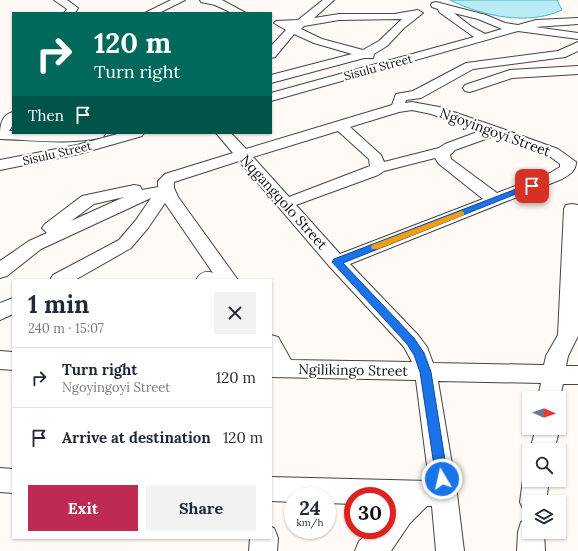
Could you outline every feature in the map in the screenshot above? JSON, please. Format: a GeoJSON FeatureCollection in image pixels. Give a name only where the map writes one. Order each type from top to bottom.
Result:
{"type":"FeatureCollection","features":[{"type":"Feature","properties":{"kind":"street"},"geometry":{"type":"LineString","coordinates":[[59,0],[74,11]]}},
{"type":"Feature","properties":{"kind":"street"},"geometry":{"type":"LineString","coordinates":[[152,12],[180,0]]}},
{"type":"Feature","properties":{"kind":"street"},"geometry":{"type":"LineString","coordinates":[[201,0],[206,6],[206,12]]}},
{"type":"Feature","properties":{"kind":"street"},"geometry":{"type":"LineString","coordinates":[[205,0],[218,2],[239,12]]}},
{"type":"Feature","properties":{"kind":"street"},"geometry":{"type":"LineString","coordinates":[[275,22],[292,19],[321,0]]}},
{"type":"Feature","properties":{"kind":"street"},"geometry":{"type":"LineString","coordinates":[[272,53],[284,37],[329,0]]}},
{"type":"Feature","properties":{"kind":"street"},"geometry":{"type":"LineString","coordinates":[[414,0],[431,11],[458,23],[485,38]]}},
{"type":"Feature","properties":{"kind":"street"},"geometry":{"type":"LineString","coordinates":[[431,2],[458,23]]}},
{"type":"Feature","properties":{"kind":"street"},"geometry":{"type":"LineString","coordinates":[[431,2],[517,29],[578,45]]}},
{"type":"Feature","properties":{"kind":"street"},"geometry":{"type":"LineString","coordinates":[[272,79],[313,66],[347,61],[364,54],[382,45],[400,26],[418,13],[388,17],[339,17],[299,26],[275,22]]}},
{"type":"Feature","properties":{"kind":"street","name":"Sisulu Street"},"geometry":{"type":"LineString","coordinates":[[272,97],[545,22],[578,21]]}},
{"type":"Feature","properties":{"kind":"street"},"geometry":{"type":"LineString","coordinates":[[299,26],[318,41],[364,54],[385,65]]}},
{"type":"Feature","properties":{"kind":"street"},"geometry":{"type":"LineString","coordinates":[[396,109],[401,98],[416,95],[470,66],[561,54],[578,45]]}},
{"type":"Feature","properties":{"kind":"street"},"geometry":{"type":"LineString","coordinates":[[470,88],[510,74],[578,70]]}},
{"type":"Feature","properties":{"kind":"street","name":"Ngoyingoyi Street"},"geometry":{"type":"LineString","coordinates":[[167,190],[166,181],[171,177],[218,161],[243,156],[396,109],[412,106],[422,107],[495,131],[553,152],[562,156],[568,162],[566,171],[556,176],[337,262]]}},
{"type":"Feature","properties":{"kind":"street"},"geometry":{"type":"LineString","coordinates":[[12,120],[9,134],[76,136],[93,134]]}},
{"type":"Feature","properties":{"kind":"street"},"geometry":{"type":"LineString","coordinates":[[341,126],[370,151],[376,158],[378,168]]}},
{"type":"Feature","properties":{"kind":"street"},"geometry":{"type":"LineString","coordinates":[[287,203],[372,172],[378,168],[444,151],[495,131]]}},
{"type":"Feature","properties":{"kind":"street","name":"Sisulu Street"},"geometry":{"type":"LineString","coordinates":[[0,165],[79,149],[133,134]]}},
{"type":"Feature","properties":{"kind":"street","name":"Nqgangqolo Street"},"geometry":{"type":"LineString","coordinates":[[224,134],[287,203],[337,262],[410,341],[419,353],[426,372],[433,494],[450,551]]}},
{"type":"Feature","properties":{"kind":"street"},"geometry":{"type":"LineString","coordinates":[[370,151],[418,158]]}},
{"type":"Feature","properties":{"kind":"street"},"geometry":{"type":"LineString","coordinates":[[444,151],[442,156],[444,161],[495,200]]}},
{"type":"Feature","properties":{"kind":"street"},"geometry":{"type":"LineString","coordinates":[[3,267],[35,245],[53,227],[88,200],[133,190],[151,188],[167,190]]}},
{"type":"Feature","properties":{"kind":"street"},"geometry":{"type":"LineString","coordinates":[[62,279],[125,244],[167,190]]}},
{"type":"Feature","properties":{"kind":"street"},"geometry":{"type":"LineString","coordinates":[[167,190],[170,198],[227,279]]}},
{"type":"Feature","properties":{"kind":"street"},"geometry":{"type":"LineString","coordinates":[[550,391],[557,356],[568,335],[574,307],[572,209]]}},
{"type":"Feature","properties":{"kind":"street"},"geometry":{"type":"LineString","coordinates":[[0,312],[12,306]]}},
{"type":"Feature","properties":{"kind":"street"},"geometry":{"type":"LineString","coordinates":[[272,347],[278,368]]}},
{"type":"Feature","properties":{"kind":"street"},"geometry":{"type":"LineString","coordinates":[[0,360],[12,361]]}},
{"type":"Feature","properties":{"kind":"street","name":"Ngilikingo Street"},"geometry":{"type":"LineString","coordinates":[[278,368],[578,376]]}},
{"type":"Feature","properties":{"kind":"street"},"geometry":{"type":"LineString","coordinates":[[0,480],[12,481]]}},
{"type":"Feature","properties":{"kind":"street"},"geometry":{"type":"LineString","coordinates":[[272,489],[433,494]]}},
{"type":"Feature","properties":{"kind":"street"},"geometry":{"type":"LineString","coordinates":[[369,551],[378,544],[401,514],[433,494]]}},
{"type":"Feature","properties":{"kind":"street"},"geometry":{"type":"LineString","coordinates":[[263,551],[264,539]]}},
{"type":"Feature","properties":{"kind":"street"},"geometry":{"type":"LineString","coordinates":[[531,539],[531,551]]}},
{"type":"Feature","properties":{"kind":"water"},"geometry":{"type":"Polygon","coordinates":[[[450,0],[557,0],[562,10],[549,15],[535,17],[505,17],[476,11],[450,0]]]}},
{"type":"Feature","properties":{"kind":"slow traffic"},"geometry":{"type":"LineString","coordinates":[[375,247],[461,213]]}},
{"type":"Feature","properties":{"kind":"route"},"geometry":{"type":"LineString","coordinates":[[442,479],[426,372],[419,353],[410,341],[337,262],[532,186]]}}]}
